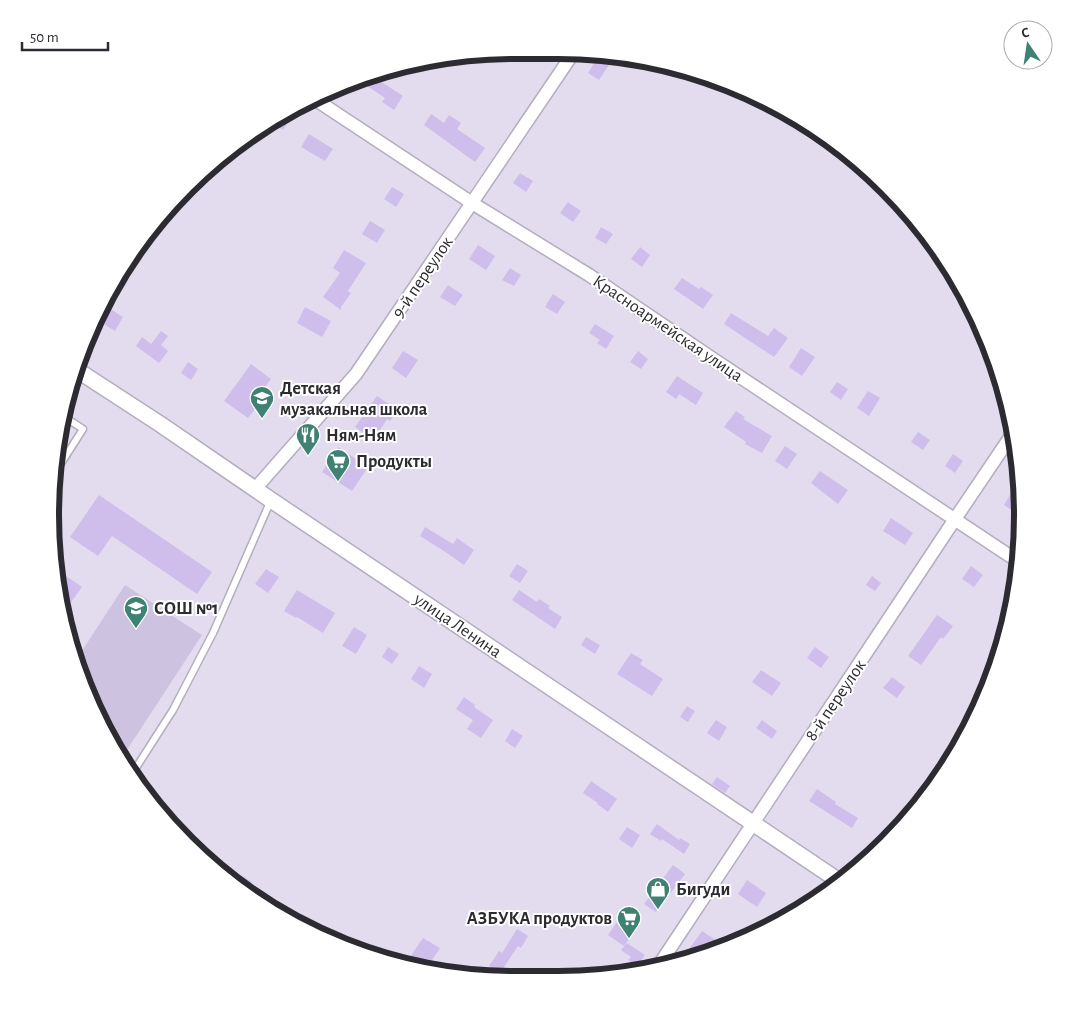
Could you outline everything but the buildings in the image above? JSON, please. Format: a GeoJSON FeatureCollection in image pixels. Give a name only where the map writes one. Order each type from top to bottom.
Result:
{"type":"FeatureCollection","features":[{"type":"Feature","properties":{"kind":"street","name":"9-й переулок"},"geometry":{"type":"LineString","coordinates":[[255,489],[356,374],[569,59]]}},
{"type":"Feature","properties":{"kind":"street","name":"Красноармейская улица"},"geometry":{"type":"LineString","coordinates":[[320,103],[472,203],[589,275],[1012,557]]}},
{"type":"Feature","properties":{"kind":"street","name":"улица Ленина"},"geometry":{"type":"LineString","coordinates":[[81,373],[835,878]]}},
{"type":"Feature","properties":{"kind":"street","name":"8-й переулок"},"geometry":{"type":"LineString","coordinates":[[663,959],[1008,442]]}},
{"type":"Feature","properties":{"kind":"lane"},"geometry":{"type":"LineString","coordinates":[[62,461],[82,429],[69,420]]}},
{"type":"Feature","properties":{"kind":"lane"},"geometry":{"type":"LineString","coordinates":[[136,768],[173,710],[213,633],[271,500]]}},
{"type":"Feature","properties":{"kind":"shaded area"},"geometry":{"type":"Polygon","coordinates":[[[125,585],[202,635],[126,752],[93,690],[80,653],[125,585]]]}},
{"type":"Feature","properties":{"kind":"place","name":"Детская музакальная школа"},"geometry":{"type":"Point","coordinates":[262,419]}},
{"type":"Feature","properties":{"kind":"place","name":"Ням-Ням"},"geometry":{"type":"Point","coordinates":[308,456]}},
{"type":"Feature","properties":{"kind":"place","name":"Продукты"},"geometry":{"type":"Point","coordinates":[338,482]}},
{"type":"Feature","properties":{"kind":"place","name":"СОШ №1"},"geometry":{"type":"Point","coordinates":[136,629]}},
{"type":"Feature","properties":{"kind":"place","name":"Бигуди"},"geometry":{"type":"Point","coordinates":[658,910]}},
{"type":"Feature","properties":{"kind":"place","name":"АЗБУКА продуктов"},"geometry":{"type":"Point","coordinates":[629,939]}}]}
